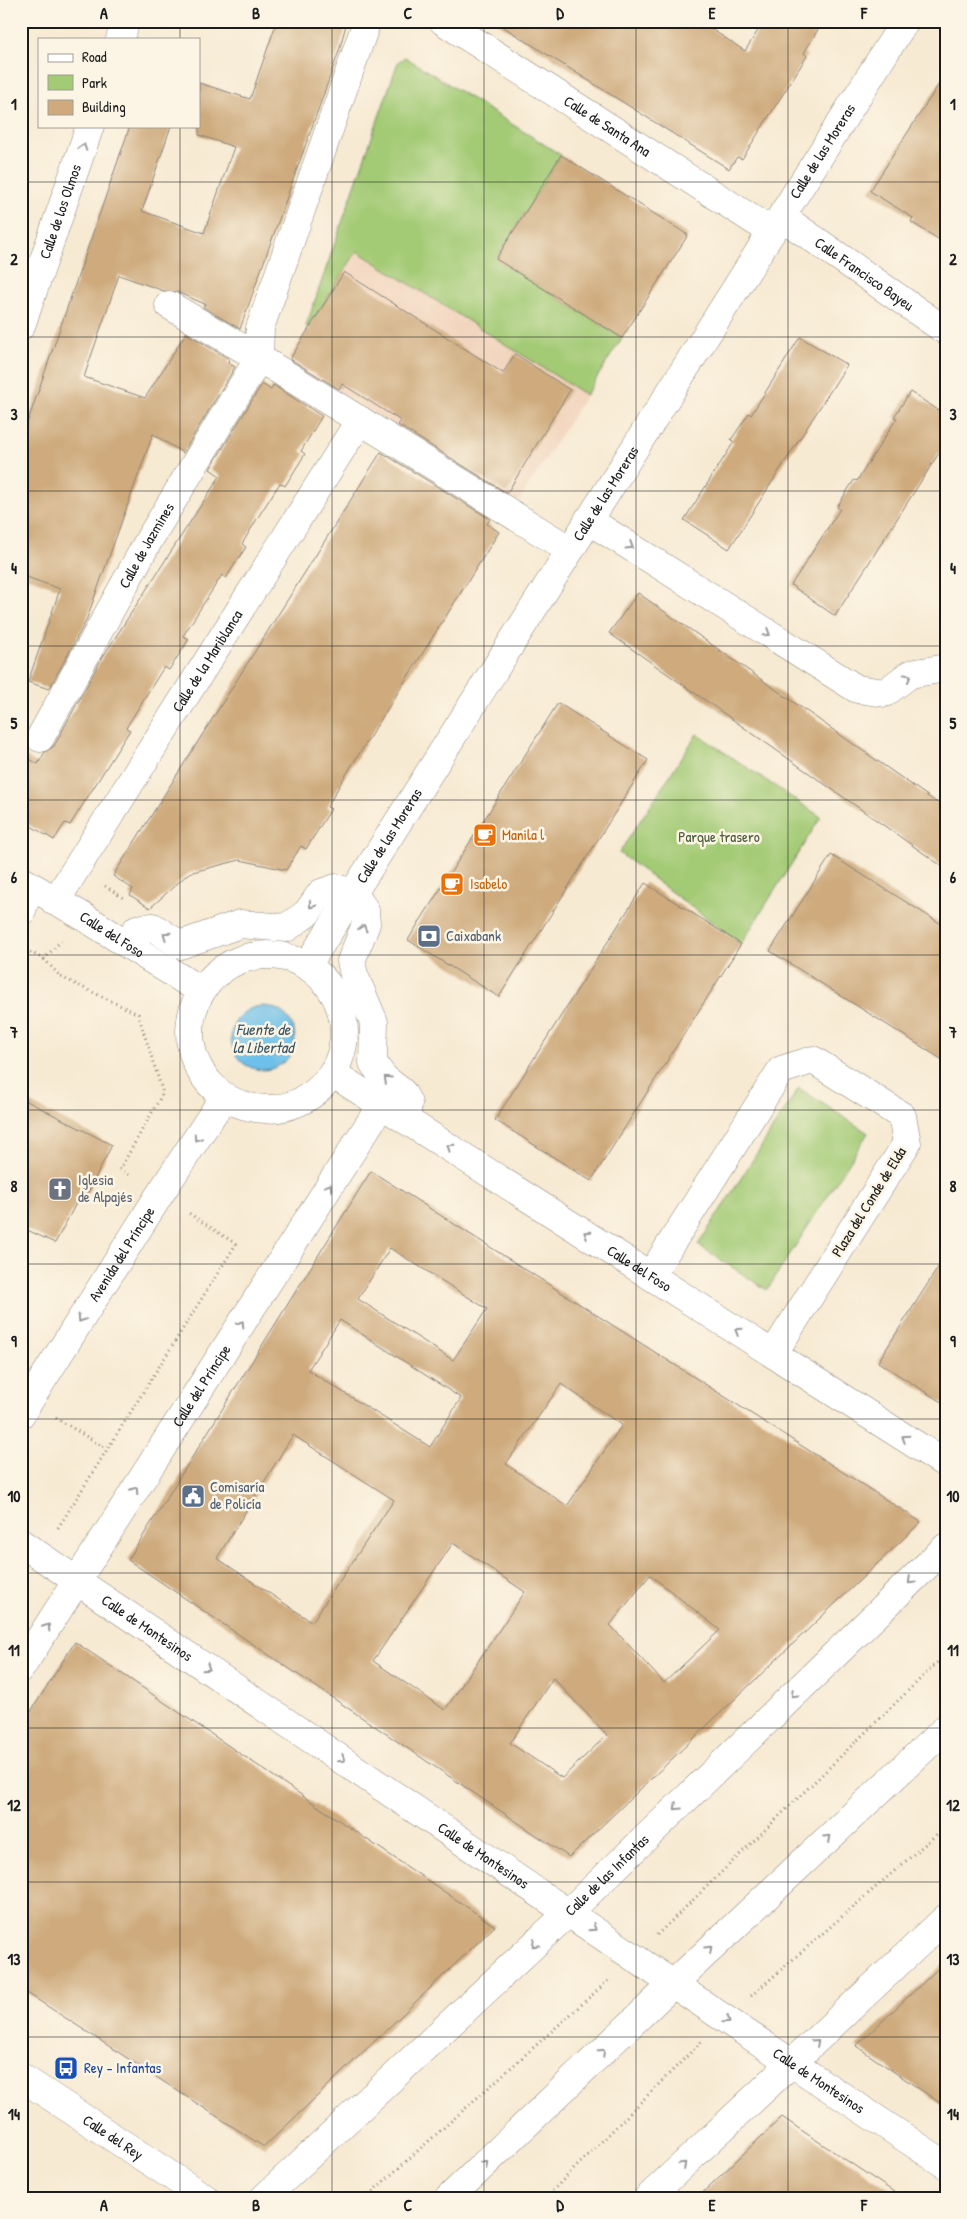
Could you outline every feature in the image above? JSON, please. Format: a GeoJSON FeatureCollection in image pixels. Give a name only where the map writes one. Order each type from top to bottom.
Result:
{"type":"FeatureCollection","features":[{"type":"Feature","properties":{"kind":"street"},"geometry":{"type":"LineString","coordinates":[[120,38],[126,21]]}},
{"type":"Feature","properties":{"kind":"street"},"geometry":{"type":"LineString","coordinates":[[259,358],[260,328],[367,21]]}},
{"type":"Feature","properties":{"kind":"street","name":"Calle de Santa Ana"},"geometry":{"type":"LineString","coordinates":[[443,21],[777,224]]}},
{"type":"Feature","properties":{"kind":"street","name":"Calle de las Moreras"},"geometry":{"type":"LineString","coordinates":[[307,966],[905,21]]}},
{"type":"Feature","properties":{"kind":"street","name":"Calle de los Olmos"},"geometry":{"type":"LineString","coordinates":[[21,326],[89,128]]}},
{"type":"Feature","properties":{"kind":"street","name":"Calle Francisco Bayeu"},"geometry":{"type":"LineString","coordinates":[[777,224],[946,331]]}},
{"type":"Feature","properties":{"kind":"street"},"geometry":{"type":"LineString","coordinates":[[169,304],[570,550]]}},
{"type":"Feature","properties":{"kind":"street","name":"Calle de Jazmines"},"geometry":{"type":"LineString","coordinates":[[40,738],[150,538],[259,358]]}},
{"type":"Feature","properties":{"kind":"street","name":"Calle de la Mariblanca"},"geometry":{"type":"LineString","coordinates":[[55,902],[360,420]]}},
{"type":"Feature","properties":{"kind":"street"},"geometry":{"type":"LineString","coordinates":[[588,520],[857,689],[885,693],[910,674],[946,668]]}},
{"type":"Feature","properties":{"kind":"street"},"geometry":{"type":"LineString","coordinates":[[21,913],[26,883]]}},
{"type":"Feature","properties":{"kind":"street","name":"Calle del Foso"},"geometry":{"type":"LineString","coordinates":[[26,883],[201,991]]}},
{"type":"Feature","properties":{"kind":"street"},"geometry":{"type":"LineString","coordinates":[[126,944],[137,929],[153,927],[180,945],[240,924],[286,928],[306,913],[321,893],[336,888],[353,893],[365,910],[366,924],[352,961],[354,975],[374,1022],[373,1063],[384,1078],[402,1092],[408,1103],[406,1119]]}},
{"type":"Feature","properties":{"kind":"street"},"geometry":{"type":"LineString","coordinates":[[260,955],[285,957],[307,966],[326,983],[339,1005],[344,1030],[341,1055],[332,1074],[312,1095],[292,1105],[268,1110],[246,1107],[224,1097],[206,1081],[195,1061],[190,1039],[191,1016],[201,991],[215,975],[236,961],[260,955]]}},
{"type":"Feature","properties":{"kind":"street","name":"Plaza del Conde de Elda"},"geometry":{"type":"LineString","coordinates":[[651,1275],[781,1070],[813,1060],[902,1116],[907,1143],[773,1354]]}},
{"type":"Feature","properties":{"kind":"street","name":"Calle del Foso"},"geometry":{"type":"LineString","coordinates":[[332,1074],[406,1119],[946,1464]]}},
{"type":"Feature","properties":{"kind":"street","name":"Avenida del Príncipe"},"geometry":{"type":"LineString","coordinates":[[25,1408],[160,1194],[224,1097]]}},
{"type":"Feature","properties":{"kind":"street","name":"Calle del Príncipe"},"geometry":{"type":"LineString","coordinates":[[21,1668],[382,1104]]}},
{"type":"Feature","properties":{"kind":"street","name":"Calle de las Infantas"},"geometry":{"type":"LineString","coordinates":[[264,2198],[569,1912],[946,1547]]}},
{"type":"Feature","properties":{"kind":"street","name":"Calle de Montesinos"},"geometry":{"type":"LineString","coordinates":[[31,1550],[725,2019],[794,2062],[946,2165]]}},
{"type":"Feature","properties":{"kind":"street"},"geometry":{"type":"LineString","coordinates":[[449,2198],[674,1983],[946,1728]]}},
{"type":"Feature","properties":{"kind":"street"},"geometry":{"type":"LineString","coordinates":[[648,2198],[946,1918]]}},
{"type":"Feature","properties":{"kind":"street","name":"Calle del Rey"},"geometry":{"type":"LineString","coordinates":[[21,2077],[205,2198]]}},
{"type":"Feature","properties":{"kind":"path"},"geometry":{"type":"LineString","coordinates":[[77,867],[135,905],[153,927]]}},
{"type":"Feature","properties":{"kind":"path"},"geometry":{"type":"LineString","coordinates":[[31,1550],[107,1449],[236,1244],[120,1169],[163,1093],[138,1014],[61,977],[44,959]]}},
{"type":"Feature","properties":{"kind":"path"},"geometry":{"type":"LineString","coordinates":[[25,1408],[107,1449]]}},
{"type":"Feature","properties":{"kind":"path"},"geometry":{"type":"LineString","coordinates":[[365,2198],[635,1957],[946,1654]]}},
{"type":"Feature","properties":{"kind":"shaded area"},"geometry":{"type":"Polygon","coordinates":[[[357,251],[586,395],[519,501],[512,501],[288,359],[357,251]]]}},
{"type":"Feature","properties":{"kind":"green space"},"geometry":{"type":"Polygon","coordinates":[[[405,57],[561,155],[496,259],[622,338],[586,395],[357,251],[308,328],[306,326],[398,62],[405,57]]]}},
{"type":"Feature","properties":{"kind":"green space","name":"Parque trasero"},"geometry":{"type":"Polygon","coordinates":[[[697,734],[821,817],[741,944],[619,853],[697,734]]]}},
{"type":"Feature","properties":{"kind":"green space"},"geometry":{"type":"Polygon","coordinates":[[[799,1088],[868,1133],[767,1290],[698,1245],[799,1088]]]}},
{"type":"Feature","properties":{"kind":"water","name":"Fuente de la Libertad"},"geometry":{"type":"Polygon","coordinates":[[[257,1006],[269,1006],[286,1015],[293,1026],[295,1038],[293,1050],[286,1061],[269,1070],[257,1070],[245,1065],[236,1056],[231,1044],[231,1032],[236,1020],[245,1011],[257,1006]]]}},
{"type":"Feature","properties":{"kind":"building"},"geometry":{"type":"Polygon","coordinates":[[[277,21],[347,21],[339,51],[240,329],[203,307],[205,304],[177,292],[164,291],[119,275],[84,377],[145,398],[186,333],[229,359],[228,363],[235,367],[183,453],[153,434],[86,621],[49,689],[28,682],[60,589],[21,575],[21,441],[129,128],[170,128],[142,211],[204,233],[234,147],[199,135],[200,83],[250,99],[277,21]]]}},
{"type":"Feature","properties":{"kind":"building"},"geometry":{"type":"Polygon","coordinates":[[[494,21],[699,21],[745,51],[764,21],[823,21],[804,53],[807,56],[742,159],[737,157],[729,169],[494,21]]]}},
{"type":"Feature","properties":{"kind":"building"},"geometry":{"type":"Polygon","coordinates":[[[946,73],[946,244],[911,222],[913,218],[870,191],[946,73]]]}},
{"type":"Feature","properties":{"kind":"building"},"geometry":{"type":"Polygon","coordinates":[[[561,155],[688,235],[622,338],[496,259],[561,155]]]}},
{"type":"Feature","properties":{"kind":"building"},"geometry":{"type":"Polygon","coordinates":[[[344,272],[503,373],[515,354],[570,390],[507,493],[398,425],[401,421],[342,384],[339,389],[290,359],[344,272]]]}},
{"type":"Feature","properties":{"kind":"building"},"geometry":{"type":"Polygon","coordinates":[[[800,337],[847,365],[729,549],[684,520],[734,442],[731,440],[749,413],[751,415],[800,337]]]}},
{"type":"Feature","properties":{"kind":"building"},"geometry":{"type":"Polygon","coordinates":[[[262,384],[271,390],[273,385],[322,416],[301,451],[305,454],[285,486],[280,483],[260,514],[242,544],[246,547],[226,578],[222,575],[183,636],[189,639],[169,670],[164,667],[126,728],[130,730],[70,825],[65,823],[54,840],[21,820],[21,754],[38,764],[45,752],[54,746],[102,658],[220,476],[210,469],[262,384]]]}},
{"type":"Feature","properties":{"kind":"building"},"geometry":{"type":"Polygon","coordinates":[[[910,392],[946,415],[946,442],[835,616],[791,585],[840,509],[837,507],[854,480],[857,481],[897,418],[894,417],[910,392]]]}},
{"type":"Feature","properties":{"kind":"building"},"geometry":{"type":"Polygon","coordinates":[[[381,452],[490,519],[487,524],[499,532],[342,781],[327,807],[331,809],[306,849],[301,846],[286,870],[240,860],[189,873],[150,908],[130,895],[133,889],[113,876],[381,452]]]}},
{"type":"Feature","properties":{"kind":"building"},"geometry":{"type":"Polygon","coordinates":[[[638,593],[946,809],[946,869],[609,633],[638,593]]]}},
{"type":"Feature","properties":{"kind":"building"},"geometry":{"type":"Polygon","coordinates":[[[558,703],[648,760],[499,997],[408,940],[558,703]]]}},
{"type":"Feature","properties":{"kind":"building"},"geometry":{"type":"Polygon","coordinates":[[[831,855],[946,927],[946,1062],[770,951],[831,855]]]}},
{"type":"Feature","properties":{"kind":"building"},"geometry":{"type":"Polygon","coordinates":[[[645,883],[741,944],[591,1181],[495,1120],[645,883]]]}},
{"type":"Feature","properties":{"kind":"building"},"geometry":{"type":"Polygon","coordinates":[[[21,1098],[112,1145],[84,1200],[79,1198],[55,1243],[21,1227],[21,1098]]]}},
{"type":"Feature","properties":{"kind":"building"},"geometry":{"type":"Polygon","coordinates":[[[371,1171],[921,1522],[569,1857],[128,1560],[371,1171]],[[390,1248],[358,1299],[453,1360],[487,1309],[390,1248]],[[340,1320],[308,1370],[430,1447],[461,1398],[340,1320]],[[561,1384],[506,1464],[567,1506],[622,1425],[561,1384]],[[293,1435],[217,1558],[312,1622],[394,1500],[293,1435]],[[453,1543],[373,1661],[445,1710],[525,1592],[453,1543]],[[650,1575],[610,1625],[664,1683],[720,1630],[650,1575]],[[553,1678],[510,1743],[562,1778],[607,1735],[553,1678]]]}},
{"type":"Feature","properties":{"kind":"building"},"geometry":{"type":"Polygon","coordinates":[[[946,1255],[946,1405],[878,1362],[946,1255]]]}},
{"type":"Feature","properties":{"kind":"building"},"geometry":{"type":"Polygon","coordinates":[[[75,1642],[495,1926],[264,2147],[21,1989],[21,1727],[75,1642]]]}},
{"type":"Feature","properties":{"kind":"building"},"geometry":{"type":"Polygon","coordinates":[[[946,1961],[946,2107],[856,2046],[946,1961]]]}},
{"type":"Feature","properties":{"kind":"building"},"geometry":{"type":"Polygon","coordinates":[[[782,2117],[798,2128],[903,2198],[697,2198],[782,2117]]]}},
{"type":"Feature","properties":{"kind":"place","name":"Manila l"},"geometry":{"type":"Point","coordinates":[485,835]}},
{"type":"Feature","properties":{"kind":"place","name":"Isabelo"},"geometry":{"type":"Point","coordinates":[452,884]}},
{"type":"Feature","properties":{"kind":"place","name":"Caixabank"},"geometry":{"type":"Point","coordinates":[429,936]}},
{"type":"Feature","properties":{"kind":"place","name":"Iglesia de Alpajés"},"geometry":{"type":"Point","coordinates":[60,1189]}},
{"type":"Feature","properties":{"kind":"place","name":"Comisaría de Policía"},"geometry":{"type":"Point","coordinates":[193,1496]}},
{"type":"Feature","properties":{"kind":"place","name":"Rey - Infantas"},"geometry":{"type":"Point","coordinates":[66,2068]}}]}
